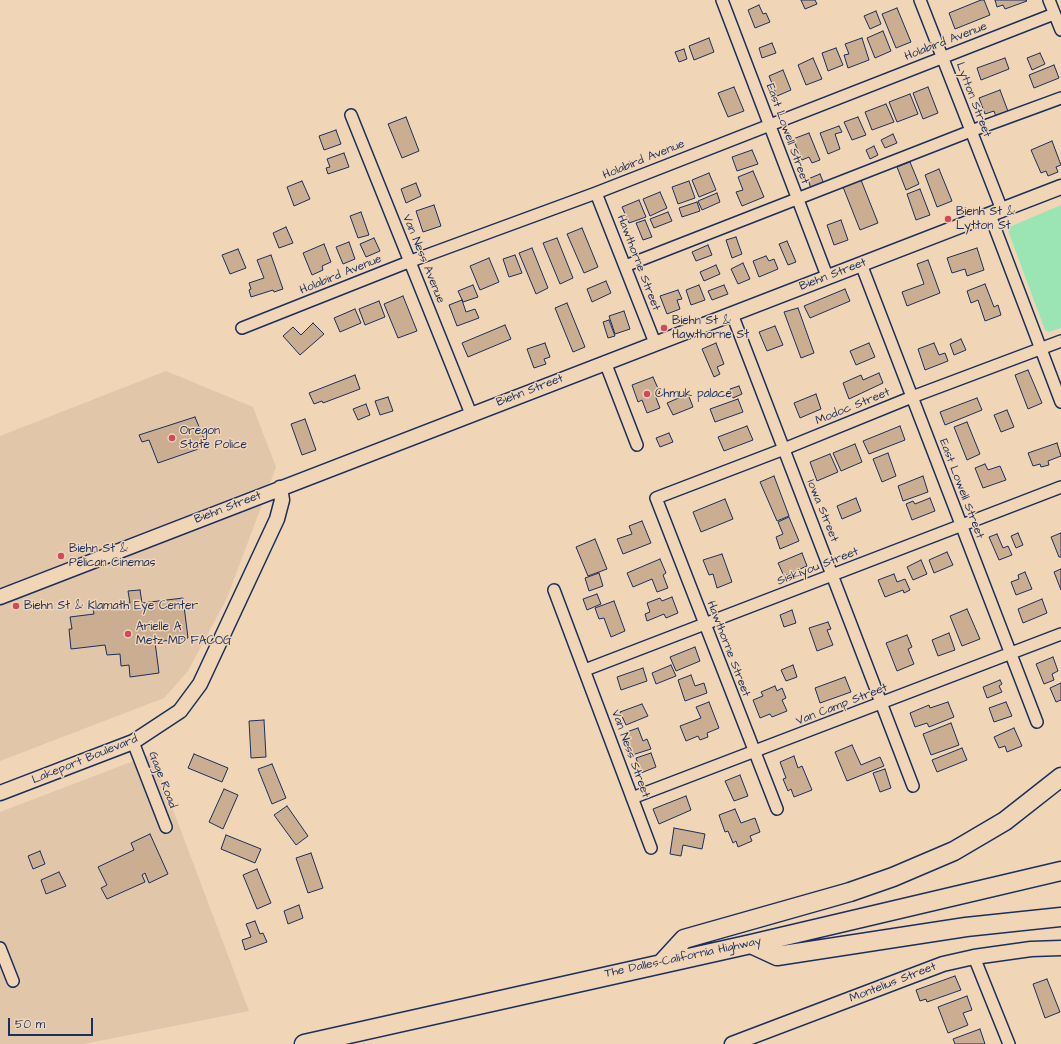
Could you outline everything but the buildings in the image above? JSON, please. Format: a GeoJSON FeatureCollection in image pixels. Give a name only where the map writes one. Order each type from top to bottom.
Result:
{"type":"FeatureCollection","features":[{"type":"Feature","properties":{"kind":"highway"},"geometry":{"type":"LineString","coordinates":[[662,963],[684,939],[850,892],[893,878],[954,852],[1005,821],[1061,777]]}},
{"type":"Feature","properties":{"kind":"highway","name":"The Dalles-California Highway"},"geometry":{"type":"LineString","coordinates":[[304,1044],[751,944],[1061,870]]}},
{"type":"Feature","properties":{"kind":"highway"},"geometry":{"type":"LineString","coordinates":[[751,944],[777,956],[966,927],[1061,917]]}},
{"type":"Feature","properties":{"kind":"street","name":"East Lowell Street"},"geometry":{"type":"LineString","coordinates":[[722,0],[771,124],[827,276]]}},
{"type":"Feature","properties":{"kind":"street","name":"Lytton Street"},"geometry":{"type":"LineString","coordinates":[[920,0],[971,131],[1041,348],[1061,402]]}},
{"type":"Feature","properties":{"kind":"street"},"geometry":{"type":"LineString","coordinates":[[1049,0],[1061,30]]}},
{"type":"Feature","properties":{"kind":"street","name":"Holabird Avenue"},"geometry":{"type":"LineString","coordinates":[[242,328],[411,261],[596,192],[1054,14]]}},
{"type":"Feature","properties":{"kind":"street"},"geometry":{"type":"LineString","coordinates":[[625,266],[797,198],[1061,98]]}},
{"type":"Feature","properties":{"kind":"street","name":"Van Ness Avenue"},"geometry":{"type":"LineString","coordinates":[[351,114],[471,414]]}},
{"type":"Feature","properties":{"kind":"street","name":"Biehn Street"},"geometry":{"type":"LineString","coordinates":[[0,597],[827,276],[1061,187]]}},
{"type":"Feature","properties":{"kind":"street","name":"Hawthorne Street"},"geometry":{"type":"LineString","coordinates":[[596,192],[655,343]]}},
{"type":"Feature","properties":{"kind":"street","name":"East Lowell Street"},"geometry":{"type":"LineString","coordinates":[[861,264],[961,527],[1038,722]]}},
{"type":"Feature","properties":{"kind":"street","name":"Iowa Street"},"geometry":{"type":"LineString","coordinates":[[732,314],[914,786]]}},
{"type":"Feature","properties":{"kind":"street","name":"Modoc Street"},"geometry":{"type":"LineString","coordinates":[[656,498],[1061,340]]}},
{"type":"Feature","properties":{"kind":"street"},"geometry":{"type":"LineString","coordinates":[[605,362],[637,445]]}},
{"type":"Feature","properties":{"kind":"street","name":"Lakeport Boulevard"},"geometry":{"type":"LineString","coordinates":[[0,793],[133,742],[180,710],[200,684],[277,519],[282,500],[280,488]]}},
{"type":"Feature","properties":{"kind":"street","name":"Siskiyou Street"},"geometry":{"type":"LineString","coordinates":[[585,670],[1061,488]]}},
{"type":"Feature","properties":{"kind":"street","name":"Hawthorne Street"},"geometry":{"type":"LineString","coordinates":[[656,498],[704,625],[777,808]]}},
{"type":"Feature","properties":{"kind":"street"},"geometry":{"type":"LineString","coordinates":[[554,590],[585,670]]}},
{"type":"Feature","properties":{"kind":"street","name":"Van Camp Street"},"geometry":{"type":"LineString","coordinates":[[632,798],[754,753],[1061,634]]}},
{"type":"Feature","properties":{"kind":"street","name":"Van Ness Street"},"geometry":{"type":"LineString","coordinates":[[585,670],[651,848]]}},
{"type":"Feature","properties":{"kind":"street","name":"Gage Road"},"geometry":{"type":"LineString","coordinates":[[133,742],[166,827]]}},
{"type":"Feature","properties":{"kind":"street"},"geometry":{"type":"LineString","coordinates":[[0,948],[13,981]]}},
{"type":"Feature","properties":{"kind":"street","name":"Montelius Street"},"geometry":{"type":"LineString","coordinates":[[732,1044],[943,964],[974,957],[1031,949],[1061,948]]}},
{"type":"Feature","properties":{"kind":"street"},"geometry":{"type":"LineString","coordinates":[[974,957],[1009,1044]]}},
{"type":"Feature","properties":{"kind":"shaded area"},"geometry":{"type":"Polygon","coordinates":[[[166,371],[253,407],[276,467],[227,598],[188,671],[164,698],[0,761],[0,436],[166,371]]]}},
{"type":"Feature","properties":{"kind":"shaded area"},"geometry":{"type":"Polygon","coordinates":[[[152,754],[249,1011],[84,1044],[0,1044],[0,812],[152,754]]]}},
{"type":"Feature","properties":{"kind":"green space"},"geometry":{"type":"Polygon","coordinates":[[[1061,205],[1061,328],[1049,332],[1045,330],[1007,228],[1061,205]]]}},
{"type":"Feature","properties":{"kind":"place","name":"Bienh St & Lytton St"},"geometry":{"type":"Point","coordinates":[948,219]}},
{"type":"Feature","properties":{"kind":"place","name":"Biehn St & Hawthorne St"},"geometry":{"type":"Point","coordinates":[664,328]}},
{"type":"Feature","properties":{"kind":"place","name":"Chmuk palace"},"geometry":{"type":"Point","coordinates":[647,394]}},
{"type":"Feature","properties":{"kind":"place","name":"Oregon State Police"},"geometry":{"type":"Point","coordinates":[172,438]}},
{"type":"Feature","properties":{"kind":"place","name":"Biehn St & Pelican Cinemas"},"geometry":{"type":"Point","coordinates":[61,556]}},
{"type":"Feature","properties":{"kind":"place","name":"Biehn St & Klamath Eye Center"},"geometry":{"type":"Point","coordinates":[16,606]}},
{"type":"Feature","properties":{"kind":"place","name":"Arielle A Metz MD FACOG"},"geometry":{"type":"Point","coordinates":[128,634]}}]}
